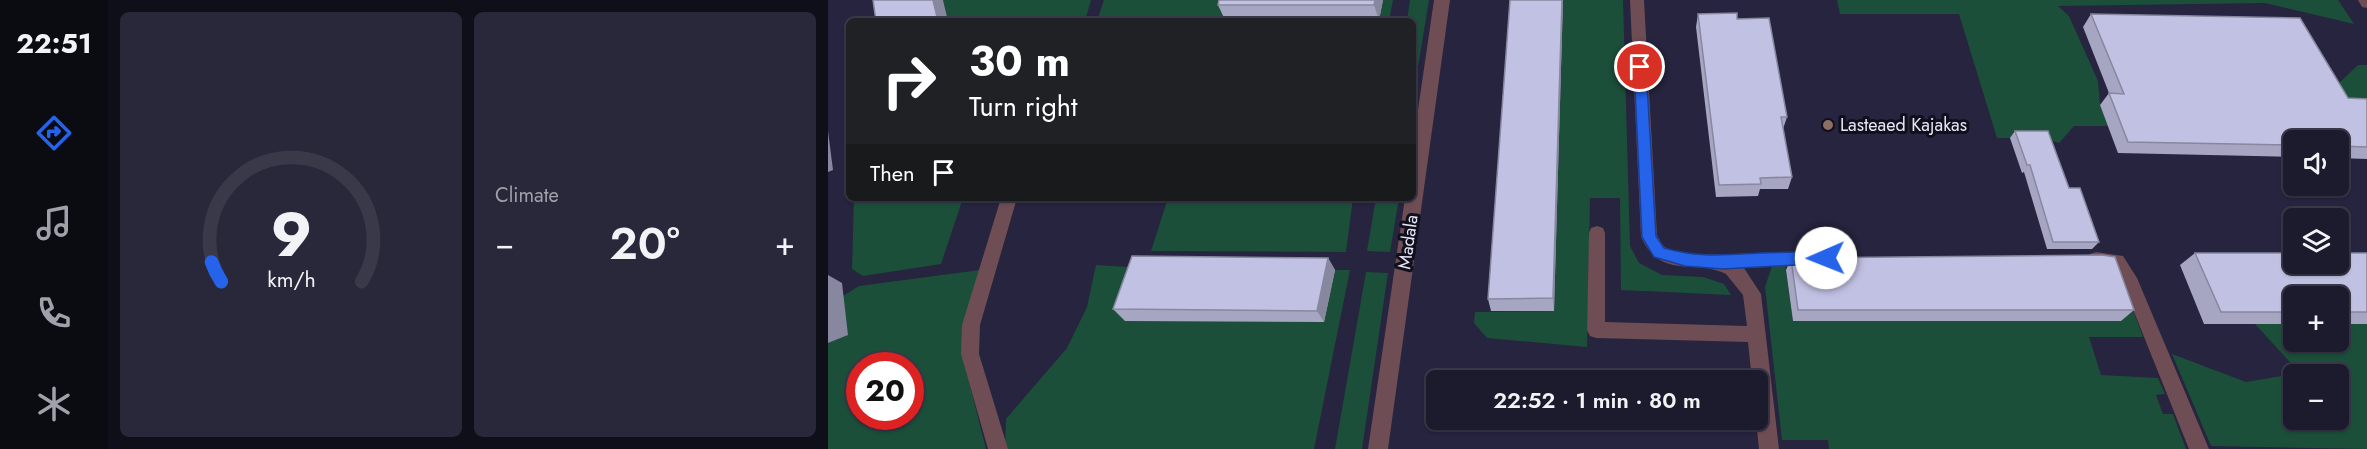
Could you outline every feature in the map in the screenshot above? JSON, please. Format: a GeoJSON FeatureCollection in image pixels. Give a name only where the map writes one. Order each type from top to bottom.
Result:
{"type":"FeatureCollection","features":[{"type":"Feature","properties":{"kind":"street","name":"Madala"},"geometry":{"type":"LineString","coordinates":[[1416,182],[1442,0]]}},
{"type":"Feature","properties":{"kind":"street","name":"Madala"},"geometry":{"type":"LineString","coordinates":[[1378,449],[1413,201]]}},
{"type":"Feature","properties":{"kind":"lane"},"geometry":{"type":"LineString","coordinates":[[1637,0],[1649,237],[1659,252],[1685,260],[1723,262],[1832,258]]}},
{"type":"Feature","properties":{"kind":"lane"},"geometry":{"type":"LineString","coordinates":[[998,449],[970,354],[971,325],[1008,201]]}},
{"type":"Feature","properties":{"kind":"lane"},"geometry":{"type":"LineString","coordinates":[[1596,232],[1596,330],[1756,334]]}},
{"type":"Feature","properties":{"kind":"lane"},"geometry":{"type":"LineString","coordinates":[[2079,258],[2117,261],[2131,283],[2199,449]]}},
{"type":"Feature","properties":{"kind":"lane"},"geometry":{"type":"LineString","coordinates":[[1723,262],[1742,274],[1752,294],[1769,449]]}},
{"type":"Feature","properties":{"kind":"green space"},"geometry":{"type":"Polygon","coordinates":[[[943,0],[1091,0],[1086,18],[947,18],[943,0]]]}},
{"type":"Feature","properties":{"kind":"green space"},"geometry":{"type":"Polygon","coordinates":[[[1104,0],[1232,0],[1227,18],[1098,18],[1104,0]]]}},
{"type":"Feature","properties":{"kind":"green space"},"geometry":{"type":"Polygon","coordinates":[[[1383,0],[1393,0],[1390,18],[1378,18],[1383,0]]]}},
{"type":"Feature","properties":{"kind":"green space"},"geometry":{"type":"Polygon","coordinates":[[[1410,0],[1429,0],[1416,79],[1416,18],[1407,18],[1410,0]]]}},
{"type":"Feature","properties":{"kind":"green space"},"geometry":{"type":"Polygon","coordinates":[[[1563,0],[1623,0],[1630,246],[1639,263],[1662,275],[1703,277],[1724,284],[1731,295],[1621,290],[1620,198],[1590,198],[1587,347],[1487,338],[1474,323],[1475,312],[1554,311],[1563,0]]]}},
{"type":"Feature","properties":{"kind":"green space"},"geometry":{"type":"Polygon","coordinates":[[[1837,0],[2338,0],[2354,24],[2265,3],[2058,6],[2069,16],[2098,81],[2100,105],[2108,126],[2074,126],[2059,143],[2043,138],[1997,138],[1959,14],[1840,14],[1837,0]]]}},
{"type":"Feature","properties":{"kind":"green space"},"geometry":{"type":"Polygon","coordinates":[[[2358,65],[2367,65],[2367,111],[2311,110],[2358,65]]]}},
{"type":"Feature","properties":{"kind":"green space"},"geometry":{"type":"Polygon","coordinates":[[[854,201],[962,201],[941,264],[863,276],[852,269],[854,201]]]}},
{"type":"Feature","properties":{"kind":"green space"},"geometry":{"type":"Polygon","coordinates":[[[1167,201],[1353,201],[1346,252],[1151,251],[1167,201]]]}},
{"type":"Feature","properties":{"kind":"green space"},"geometry":{"type":"Polygon","coordinates":[[[1375,201],[1398,201],[1390,252],[1367,251],[1375,201]]]}},
{"type":"Feature","properties":{"kind":"green space"},"geometry":{"type":"Polygon","coordinates":[[[1096,265],[1144,268],[1350,270],[1314,449],[1005,449],[1006,419],[1067,348],[1087,307],[1096,265]]]}},
{"type":"Feature","properties":{"kind":"green space"},"geometry":{"type":"Polygon","coordinates":[[[1785,265],[1793,321],[2123,284],[2143,337],[2089,337],[2101,375],[2158,378],[2165,394],[2156,395],[2163,414],[2173,414],[2186,449],[1829,449],[1828,440],[1782,440],[1765,287],[1772,266],[1785,265]]]}},
{"type":"Feature","properties":{"kind":"green space"},"geometry":{"type":"Polygon","coordinates":[[[980,270],[963,358],[986,449],[828,449],[828,343],[847,335],[843,296],[859,286],[980,270]]]}},
{"type":"Feature","properties":{"kind":"green space"},"geometry":{"type":"Polygon","coordinates":[[[1366,272],[1388,273],[1362,449],[1335,449],[1366,272]]]}},
{"type":"Feature","properties":{"kind":"green space"},"geometry":{"type":"Polygon","coordinates":[[[2255,324],[2283,324],[2283,352],[2349,352],[2349,324],[2367,324],[2367,449],[2211,446],[2172,354],[2246,382],[2283,376],[2283,430],[2349,430],[2349,364],[2292,364],[2255,324]]]}},
{"type":"Feature","properties":{"kind":"building"},"geometry":{"type":"Polygon","coordinates":[[[873,0],[933,0],[937,18],[876,18],[873,0]]]}},
{"type":"Feature","properties":{"kind":"building"},"geometry":{"type":"Polygon","coordinates":[[[1219,0],[1375,0],[1374,5],[1218,5],[1219,0]]]}},
{"type":"Feature","properties":{"kind":"building"},"geometry":{"type":"Polygon","coordinates":[[[1510,0],[1562,0],[1553,298],[1488,299],[1510,0]]]}},
{"type":"Feature","properties":{"kind":"building"},"geometry":{"type":"Polygon","coordinates":[[[1737,13],[1737,19],[1769,18],[1787,117],[1781,117],[1792,177],[1760,178],[1761,184],[1719,185],[1698,14],[1737,13]]]}},
{"type":"Feature","properties":{"kind":"building"},"geometry":{"type":"Polygon","coordinates":[[[2091,14],[2300,18],[2348,98],[2367,99],[2367,147],[2349,146],[2349,130],[2283,130],[2283,145],[2128,142],[2109,93],[2124,94],[2091,14]]]}},
{"type":"Feature","properties":{"kind":"building"},"geometry":{"type":"Polygon","coordinates":[[[2015,131],[2048,131],[2069,188],[2080,188],[2099,242],[2053,242],[2030,165],[2027,165],[2015,131]]]}},
{"type":"Feature","properties":{"kind":"building"},"geometry":{"type":"Polygon","coordinates":[[[2195,253],[2283,253],[2283,274],[2349,274],[2349,253],[2367,253],[2367,312],[2349,312],[2349,286],[2283,286],[2283,312],[2221,312],[2195,253]]]}},
{"type":"Feature","properties":{"kind":"building"},"geometry":{"type":"Polygon","coordinates":[[[2102,255],[2115,257],[2134,310],[1798,310],[1791,258],[2102,255]]]}},
{"type":"Feature","properties":{"kind":"building"},"geometry":{"type":"Polygon","coordinates":[[[1132,256],[1328,258],[1317,311],[1113,309],[1132,256]]]}},
{"type":"Feature","properties":{"kind":"place","name":"Lasteaed Kajakas"},"geometry":{"type":"Point","coordinates":[1828,125]}},
{"type":"Feature","properties":{"kind":"route"},"geometry":{"type":"LineString","coordinates":[[1640,67],[1649,237],[1659,252],[1685,260],[1723,262],[1826,258]]}}]}
